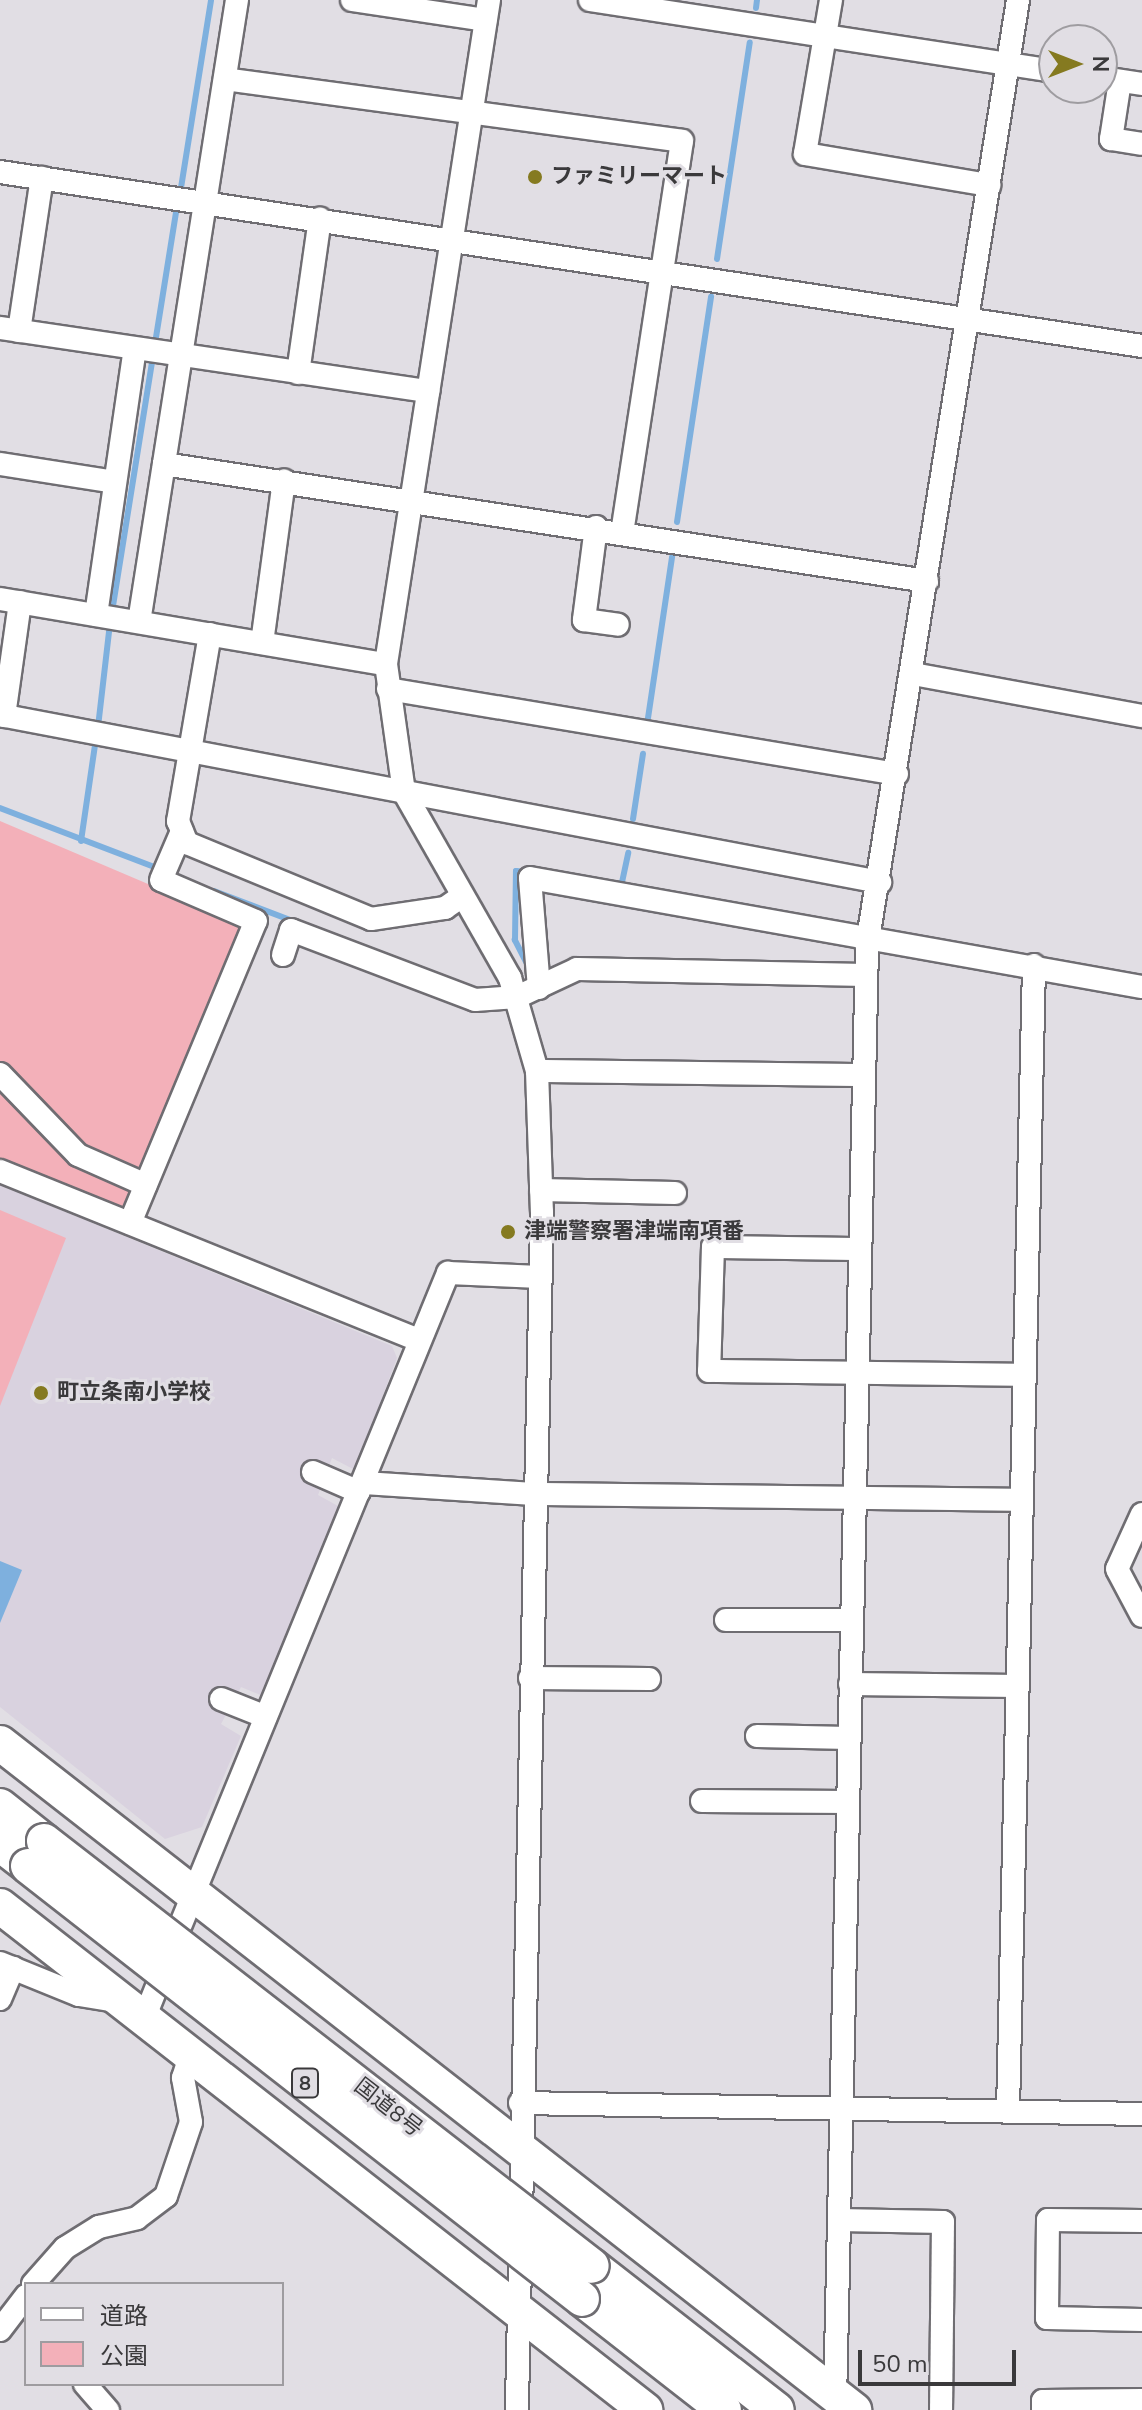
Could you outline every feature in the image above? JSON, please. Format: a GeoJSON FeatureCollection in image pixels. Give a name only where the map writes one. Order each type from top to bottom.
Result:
{"type":"FeatureCollection","features":[{"type":"Feature","properties":{"kind":"highway"},"geometry":{"type":"LineString","coordinates":[[0,1743],[195,1889],[841,2405]]}},
{"type":"Feature","properties":{"kind":"highway","name":"国道8号"},"geometry":{"type":"LineString","coordinates":[[0,1806],[36,1854],[582,2299],[724,2410]]}},
{"type":"Feature","properties":{"kind":"highway","name":"国道8号"},"geometry":{"type":"LineString","coordinates":[[0,1844],[36,1854],[592,2266],[777,2410]]}},
{"type":"Feature","properties":{"kind":"highway"},"geometry":{"type":"LineString","coordinates":[[0,1906],[130,2011],[519,2309],[645,2410]]}},
{"type":"Feature","properties":{"kind":"street"},"geometry":{"type":"LineString","coordinates":[[135,622],[164,464],[176,355],[237,0]]}},
{"type":"Feature","properties":{"kind":"street"},"geometry":{"type":"LineString","coordinates":[[352,0],[487,10],[386,664],[404,792],[517,997],[537,1071],[540,1277],[520,2103],[517,2410]]}},
{"type":"Feature","properties":{"kind":"street"},"geometry":{"type":"LineString","coordinates":[[590,0],[737,11],[825,37],[1038,69]]}},
{"type":"Feature","properties":{"kind":"street"},"geometry":{"type":"LineString","coordinates":[[831,0],[805,154],[989,185]]}},
{"type":"Feature","properties":{"kind":"street"},"geometry":{"type":"LineString","coordinates":[[841,2405],[839,2220],[866,975],[869,939],[1018,0]]}},
{"type":"Feature","properties":{"kind":"street"},"geometry":{"type":"LineString","coordinates":[[225,79],[682,141],[622,531]]}},
{"type":"Feature","properties":{"kind":"street"},"geometry":{"type":"LineString","coordinates":[[1121,81],[1111,139],[1142,144]]}},
{"type":"Feature","properties":{"kind":"street"},"geometry":{"type":"LineString","coordinates":[[0,172],[452,236],[1142,346]]}},
{"type":"Feature","properties":{"kind":"street"},"geometry":{"type":"LineString","coordinates":[[42,178],[9,330],[428,391]]}},
{"type":"Feature","properties":{"kind":"street"},"geometry":{"type":"LineString","coordinates":[[298,373],[320,219]]}},
{"type":"Feature","properties":{"kind":"street"},"geometry":{"type":"LineString","coordinates":[[100,616],[115,482],[139,349]]}},
{"type":"Feature","properties":{"kind":"street"},"geometry":{"type":"LineString","coordinates":[[0,464],[115,482]]}},
{"type":"Feature","properties":{"kind":"street"},"geometry":{"type":"LineString","coordinates":[[164,464],[412,497],[927,581]]}},
{"type":"Feature","properties":{"kind":"street"},"geometry":{"type":"LineString","coordinates":[[262,643],[284,480]]}},
{"type":"Feature","properties":{"kind":"street"},"geometry":{"type":"LineString","coordinates":[[596,527],[584,620],[618,625]]}},
{"type":"Feature","properties":{"kind":"street"},"geometry":{"type":"LineString","coordinates":[[386,664],[10,601],[2,715],[377,781],[404,792],[880,882]]}},
{"type":"Feature","properties":{"kind":"street"},"geometry":{"type":"LineString","coordinates":[[130,1223],[256,921],[161,880],[182,831],[189,748],[210,634]]}},
{"type":"Feature","properties":{"kind":"street"},"geometry":{"type":"LineString","coordinates":[[913,674],[1142,716]]}},
{"type":"Feature","properties":{"kind":"street"},"geometry":{"type":"LineString","coordinates":[[388,689],[613,721],[646,736],[897,774]]}},
{"type":"Feature","properties":{"kind":"street"},"geometry":{"type":"LineString","coordinates":[[182,831],[187,843],[371,919],[445,908],[462,896]]}},
{"type":"Feature","properties":{"kind":"street"},"geometry":{"type":"LineString","coordinates":[[539,988],[530,878],[869,939],[1034,965],[1142,987]]}},
{"type":"Feature","properties":{"kind":"street"},"geometry":{"type":"LineString","coordinates":[[283,955],[291,930],[475,1000],[517,997],[577,969],[866,975]]}},
{"type":"Feature","properties":{"kind":"street"},"geometry":{"type":"LineString","coordinates":[[1008,2111],[1034,965]]}},
{"type":"Feature","properties":{"kind":"street"},"geometry":{"type":"LineString","coordinates":[[537,1071],[864,1075]]}},
{"type":"Feature","properties":{"kind":"street"},"geometry":{"type":"LineString","coordinates":[[0,1074],[78,1155],[146,1185]]}},
{"type":"Feature","properties":{"kind":"street"},"geometry":{"type":"LineString","coordinates":[[0,1171],[418,1340]]}},
{"type":"Feature","properties":{"kind":"street"},"geometry":{"type":"LineString","coordinates":[[541,1190],[675,1193]]}},
{"type":"Feature","properties":{"kind":"street"},"geometry":{"type":"LineString","coordinates":[[860,1249],[713,1247],[709,1371],[1025,1375]]}},
{"type":"Feature","properties":{"kind":"street"},"geometry":{"type":"LineString","coordinates":[[181,1924],[448,1273],[540,1277]]}},
{"type":"Feature","properties":{"kind":"street"},"geometry":{"type":"LineString","coordinates":[[313,1472],[362,1487],[534,1494],[1022,1500]]}},
{"type":"Feature","properties":{"kind":"street"},"geometry":{"type":"LineString","coordinates":[[1142,1514],[1117,1569],[1142,1616]]}},
{"type":"Feature","properties":{"kind":"street"},"geometry":{"type":"LineString","coordinates":[[726,1620],[852,1620]]}},
{"type":"Feature","properties":{"kind":"street"},"geometry":{"type":"LineString","coordinates":[[530,1678],[649,1679]]}},
{"type":"Feature","properties":{"kind":"street"},"geometry":{"type":"LineString","coordinates":[[850,1684],[1018,1686]]}},
{"type":"Feature","properties":{"kind":"street"},"geometry":{"type":"LineString","coordinates":[[221,1699],[266,1717]]}},
{"type":"Feature","properties":{"kind":"street"},"geometry":{"type":"LineString","coordinates":[[757,1736],[849,1738]]}},
{"type":"Feature","properties":{"kind":"street"},"geometry":{"type":"LineString","coordinates":[[702,1801],[848,1802]]}},
{"type":"Feature","properties":{"kind":"street"},"geometry":{"type":"LineString","coordinates":[[0,1999],[6,1965],[79,1995],[130,2011],[158,1984]]}},
{"type":"Feature","properties":{"kind":"street"},"geometry":{"type":"LineString","coordinates":[[35,2282],[65,2248],[99,2227],[137,2218],[166,2196],[182,2166],[191,2122],[183,2078],[190,2057]]}},
{"type":"Feature","properties":{"kind":"street"},"geometry":{"type":"LineString","coordinates":[[520,2103],[841,2112],[1142,2114]]}},
{"type":"Feature","properties":{"kind":"street"},"geometry":{"type":"LineString","coordinates":[[839,2220],[943,2222],[941,2410]]}},
{"type":"Feature","properties":{"kind":"street"},"geometry":{"type":"LineString","coordinates":[[1142,2221],[1048,2220],[1047,2318],[1142,2320]]}},
{"type":"Feature","properties":{"kind":"street"},"geometry":{"type":"LineString","coordinates":[[0,2330],[17,2307]]}},
{"type":"Feature","properties":{"kind":"street"},"geometry":{"type":"LineString","coordinates":[[87,2386],[108,2410]]}},
{"type":"Feature","properties":{"kind":"street"},"geometry":{"type":"LineString","coordinates":[[1043,2410],[1043,2401],[1142,2400]]}},
{"type":"Feature","properties":{"kind":"shaded area"},"geometry":{"type":"Polygon","coordinates":[[[0,1185],[392,1346],[397,1358],[355,1470],[332,1458],[318,1495],[338,1506],[263,1696],[241,1687],[221,1724],[241,1736],[202,1827],[165,1839],[0,1707],[0,1185]]]}},
{"type":"Feature","properties":{"kind":"green space"},"geometry":{"type":"Polygon","coordinates":[[[0,821],[242,924],[122,1209],[0,1160],[0,821]]]}},
{"type":"Feature","properties":{"kind":"green space"},"geometry":{"type":"Polygon","coordinates":[[[0,1210],[66,1238],[0,1406],[0,1210]]]}},
{"type":"Feature","properties":{"kind":"water"},"geometry":{"type":"Polygon","coordinates":[[[0,1561],[22,1570],[0,1623],[0,1561]]]}},
{"type":"Feature","properties":{"kind":"waterway"},"geometry":{"type":"LineString","coordinates":[[180,194],[211,0]]}},
{"type":"Feature","properties":{"kind":"waterway"},"geometry":{"type":"LineString","coordinates":[[756,8],[757,0]]}},
{"type":"Feature","properties":{"kind":"waterway"},"geometry":{"type":"LineString","coordinates":[[717,259],[750,42]]}},
{"type":"Feature","properties":{"kind":"waterway"},"geometry":{"type":"LineString","coordinates":[[112,612],[177,205]]}},
{"type":"Feature","properties":{"kind":"waterway"},"geometry":{"type":"LineString","coordinates":[[677,522],[711,297]]}},
{"type":"Feature","properties":{"kind":"waterway"},"geometry":{"type":"LineString","coordinates":[[648,718],[672,557]]}},
{"type":"Feature","properties":{"kind":"waterway"},"geometry":{"type":"LineString","coordinates":[[98,727],[110,623]]}},
{"type":"Feature","properties":{"kind":"waterway"},"geometry":{"type":"LineString","coordinates":[[81,841],[96,738]]}},
{"type":"Feature","properties":{"kind":"waterway"},"geometry":{"type":"LineString","coordinates":[[633,819],[643,754]]}},
{"type":"Feature","properties":{"kind":"waterway"},"geometry":{"type":"LineString","coordinates":[[0,808],[157,868]]}},
{"type":"Feature","properties":{"kind":"waterway"},"geometry":{"type":"LineString","coordinates":[[621,887],[628,853]]}},
{"type":"Feature","properties":{"kind":"waterway"},"geometry":{"type":"LineString","coordinates":[[526,962],[515,940],[516,871],[527,872]]}},
{"type":"Feature","properties":{"kind":"waterway"},"geometry":{"type":"LineString","coordinates":[[214,891],[293,921]]}},
{"type":"Feature","properties":{"kind":"place","name":"ファミリーマート"},"geometry":{"type":"Point","coordinates":[535,177]}},
{"type":"Feature","properties":{"kind":"place","name":"津端警察署津端南項番"},"geometry":{"type":"Point","coordinates":[508,1232]}},
{"type":"Feature","properties":{"kind":"place","name":"町立条南小学校"},"geometry":{"type":"Point","coordinates":[41,1393]}}]}
